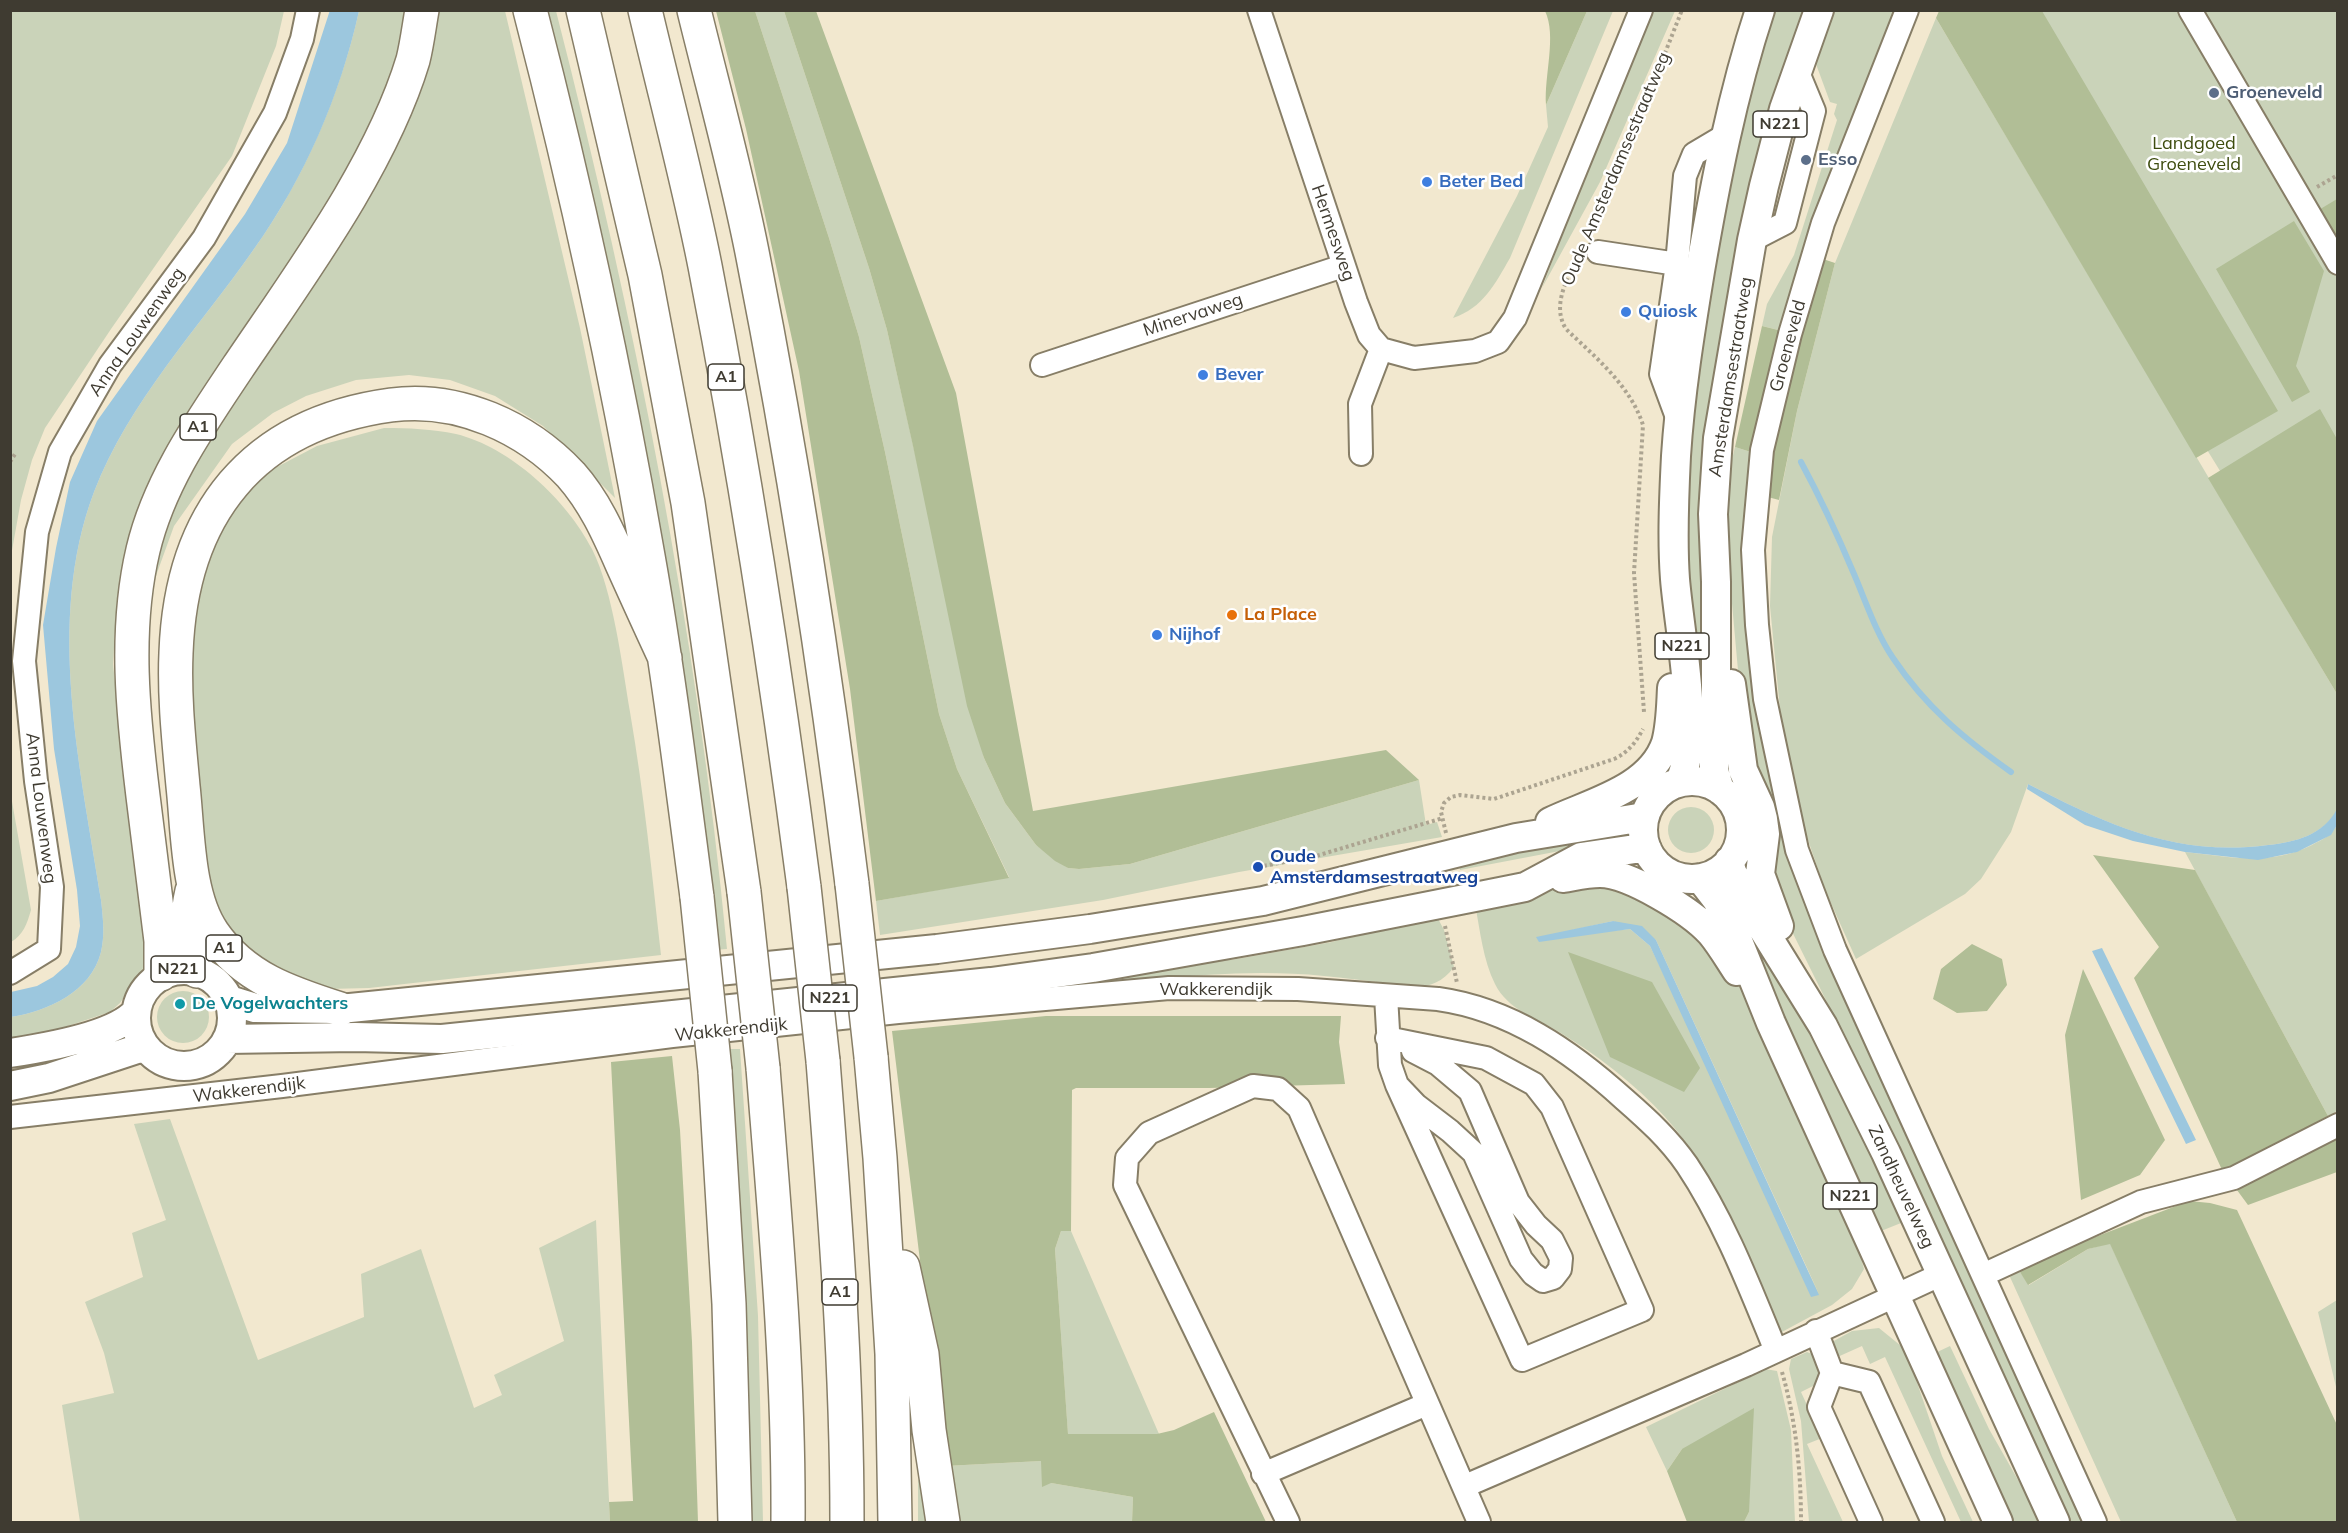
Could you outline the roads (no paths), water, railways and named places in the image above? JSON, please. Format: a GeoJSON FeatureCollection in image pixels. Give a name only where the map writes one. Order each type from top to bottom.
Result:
{"type":"FeatureCollection","features":[{"type":"Feature","properties":{"kind":"highway","name":"A1"},"geometry":{"type":"LineString","coordinates":[[161,974],[161,941],[135,729],[131,678],[131,629],[143,549],[175,465],[356,185],[388,123],[413,60],[422,10]]}},
{"type":"Feature","properties":{"kind":"highway","name":"A1"},"geometry":{"type":"LineString","coordinates":[[530,10],[591,263],[634,477],[665,658],[697,897],[715,1071],[729,1304],[735,1522]]}},
{"type":"Feature","properties":{"kind":"highway"},"geometry":{"type":"LineString","coordinates":[[583,10],[645,275],[688,503],[744,892],[763,1068],[780,1272],[788,1522]]}},
{"type":"Feature","properties":{"kind":"highway","name":"A1"},"geometry":{"type":"LineString","coordinates":[[645,10],[704,263],[748,500],[783,724],[823,1061],[838,1261],[848,1522]]}},
{"type":"Feature","properties":{"kind":"highway"},"geometry":{"type":"LineString","coordinates":[[694,10],[753,255],[818,625],[852,884],[880,1158],[892,1354],[895,1522]]}},
{"type":"Feature","properties":{"kind":"highway","name":"A1"},"geometry":{"type":"LineString","coordinates":[[340,1009],[286,992],[264,981],[244,967],[226,950],[212,932],[201,911],[194,880],[181,762],[176,653],[180,612],[194,549],[215,508],[229,489],[258,459],[287,437],[341,414],[368,408],[421,403],[471,411],[491,419],[538,445],[572,476],[598,513],[610,535],[665,658]]}},
{"type":"Feature","properties":{"kind":"highway","name":"A1"},"geometry":{"type":"LineString","coordinates":[[194,880],[186,918],[188,937],[197,971]]}},
{"type":"Feature","properties":{"kind":"highway"},"geometry":{"type":"LineString","coordinates":[[880,1158],[922,1354],[929,1430],[943,1522]]}},
{"type":"Feature","properties":{"kind":"main road","name":"N221"},"geometry":{"type":"LineString","coordinates":[[1516,838],[1576,809],[1616,794],[1640,777],[1661,753],[1665,743],[1671,716],[1676,455],[1695,300],[1726,135],[1760,10]]}},
{"type":"Feature","properties":{"kind":"main road","name":"Amsterdamsestraatweg"},"geometry":{"type":"LineString","coordinates":[[1720,790],[1714,771],[1716,582],[1713,514],[1718,438],[1752,240],[1773,146],[1819,10]]}},
{"type":"Feature","properties":{"kind":"main road","name":"N221"},"geometry":{"type":"LineString","coordinates":[[1675,576],[1689,715],[1688,746],[1684,774],[1680,781]]}},
{"type":"Feature","properties":{"kind":"main road","name":"N221"},"geometry":{"type":"LineString","coordinates":[[1716,582],[1741,761],[1746,780],[1758,801],[1763,819],[1765,834],[1760,859],[1762,881],[1823,1026]]}},
{"type":"Feature","properties":{"kind":"main road"},"geometry":{"type":"LineString","coordinates":[[1720,790],[1709,783],[1680,781],[1658,793],[1649,804],[1644,817],[1643,833],[1647,849],[1659,867],[1668,873],[1689,879],[1700,878],[1716,872],[1730,861]]}},
{"type":"Feature","properties":{"kind":"main road","name":"N221"},"geometry":{"type":"LineString","coordinates":[[1720,790],[1732,802],[1741,828],[1738,845],[1730,861]]}},
{"type":"Feature","properties":{"kind":"main road","name":"N221"},"geometry":{"type":"LineString","coordinates":[[136,1012],[146,988],[161,974],[179,968],[207,975],[219,984],[229,1000],[255,1008],[340,1009],[937,949],[1090,929],[1263,900],[1374,875],[1516,838],[1644,817]]}},
{"type":"Feature","properties":{"kind":"main road","name":"Wakkerendijk"},"geometry":{"type":"LineString","coordinates":[[227,1039],[320,1037],[442,1039],[991,982],[1093,968],[1303,932],[1525,887],[1581,857],[1647,849]]}},
{"type":"Feature","properties":{"kind":"main road","name":"Zandheuvelweg"},"geometry":{"type":"LineString","coordinates":[[1730,861],[1732,872],[1758,921],[1823,1026],[1891,1162],[2055,1522]]}},
{"type":"Feature","properties":{"kind":"main road","name":"N221"},"geometry":{"type":"LineString","coordinates":[[1525,887],[1600,873],[1635,883],[1679,907],[1711,933],[1771,1023]]}},
{"type":"Feature","properties":{"kind":"main road","name":"N221"},"geometry":{"type":"LineString","coordinates":[[1700,878],[1717,900],[1736,936],[1771,1023],[1998,1522]]}},
{"type":"Feature","properties":{"kind":"main road"},"geometry":{"type":"LineString","coordinates":[[136,1012],[136,1024],[145,1048],[152,1056],[165,1063],[179,1066],[194,1065],[207,1060],[219,1051],[227,1039],[231,1025],[229,1000]]}},
{"type":"Feature","properties":{"kind":"main road"},"geometry":{"type":"LineString","coordinates":[[10,1053],[39,1049],[102,1031],[129,1020],[136,1012]]}},
{"type":"Feature","properties":{"kind":"main road"},"geometry":{"type":"LineString","coordinates":[[10,1086],[49,1078],[145,1048]]}},
{"type":"Feature","properties":{"kind":"street","name":"Anna Louwenweg"},"geometry":{"type":"LineString","coordinates":[[10,973],[49,949],[52,887],[36,781],[24,661],[37,532],[60,452],[110,365],[204,238],[275,113],[302,39],[308,10]]}},
{"type":"Feature","properties":{"kind":"street","name":"Hermesweg"},"geometry":{"type":"LineString","coordinates":[[1259,10],[1343,266],[1369,335],[1381,349]]}},
{"type":"Feature","properties":{"kind":"street","name":"Oude Amsterdamsestraatweg"},"geometry":{"type":"LineString","coordinates":[[1381,349],[1414,358],[1475,351],[1498,342],[1515,318],[1641,10]]}},
{"type":"Feature","properties":{"kind":"street","name":"Groeneveld"},"geometry":{"type":"LineString","coordinates":[[1907,10],[1823,223],[1790,334],[1762,450],[1753,550],[1757,625],[1765,699],[1797,850],[1835,950],[1983,1275]]}},
{"type":"Feature","properties":{"kind":"street"},"geometry":{"type":"LineString","coordinates":[[2190,10],[2337,262]]}},
{"type":"Feature","properties":{"kind":"street"},"geometry":{"type":"LineString","coordinates":[[1679,424],[1661,375],[1677,264],[1685,176],[1694,154],[1726,135]]}},
{"type":"Feature","properties":{"kind":"street"},"geometry":{"type":"LineString","coordinates":[[1587,246],[1677,264]]}},
{"type":"Feature","properties":{"kind":"street","name":"Minervaweg"},"geometry":{"type":"LineString","coordinates":[[1042,365],[1343,266]]}},
{"type":"Feature","properties":{"kind":"street"},"geometry":{"type":"LineString","coordinates":[[1361,454],[1360,404],[1381,349]]}},
{"type":"Feature","properties":{"kind":"street","name":"Wakkerendijk"},"geometry":{"type":"LineString","coordinates":[[10,1117],[282,1086],[672,1036],[1169,988],[1298,989],[1455,1002],[1510,1019],[1553,1044],[1589,1067],[1664,1134],[1688,1167],[1722,1227],[1776,1351]]}},
{"type":"Feature","properties":{"kind":"street"},"geometry":{"type":"LineString","coordinates":[[1386,996],[1387,1038],[1390,1065],[1397,1085],[1522,1360],[1642,1310],[1552,1107],[1534,1084],[1486,1058],[1387,1038]]}},
{"type":"Feature","properties":{"kind":"street"},"geometry":{"type":"LineString","coordinates":[[1387,1038],[1438,1064],[1470,1091],[1518,1202],[1536,1225],[1552,1240],[1561,1258],[1560,1269],[1553,1278],[1544,1281],[1533,1274],[1521,1259],[1474,1153],[1416,1105],[1397,1085]]}},
{"type":"Feature","properties":{"kind":"street"},"geometry":{"type":"LineString","coordinates":[[1288,1522],[1125,1185],[1127,1158],[1149,1133],[1253,1086],[1278,1089],[1299,1108],[1479,1522]]}},
{"type":"Feature","properties":{"kind":"street"},"geometry":{"type":"LineString","coordinates":[[2095,1522],[1983,1275],[2141,1202],[2234,1178],[2337,1125]]}},
{"type":"Feature","properties":{"kind":"street"},"geometry":{"type":"LineString","coordinates":[[1465,1486],[1776,1351],[1942,1274]]}},
{"type":"Feature","properties":{"kind":"street"},"geometry":{"type":"LineString","coordinates":[[1816,1331],[1832,1373],[1819,1407],[1871,1522]]}},
{"type":"Feature","properties":{"kind":"street"},"geometry":{"type":"LineString","coordinates":[[1832,1373],[1869,1382],[1933,1522]]}},
{"type":"Feature","properties":{"kind":"street"},"geometry":{"type":"LineString","coordinates":[[1263,1474],[1427,1404]]}},
{"type":"Feature","properties":{"kind":"water"},"geometry":{"type":"Polygon","coordinates":[[[330,10],[359,11],[342,74],[305,164],[254,249],[166,366],[126,427],[94,492],[79,541],[72,592],[69,644],[77,748],[102,907],[102,946],[96,966],[78,989],[39,1010],[11,1017],[11,992],[37,986],[53,977],[68,964],[76,947],[80,926],[77,890],[54,749],[43,625],[70,482],[97,421],[245,214],[287,143],[330,10]]]}},
{"type":"Feature","properties":{"kind":"water"},"geometry":{"type":"Polygon","coordinates":[[[2028,784],[2115,824],[2173,842],[2203,846],[2234,848],[2289,842],[2316,831],[2331,818],[2337,809],[2337,825],[2331,835],[2297,852],[2258,860],[2185,852],[2133,841],[2085,825],[2027,789],[2028,784]]]}},
{"type":"Feature","properties":{"kind":"water"},"geometry":{"type":"Polygon","coordinates":[[[1613,921],[1642,926],[1656,940],[1819,1295],[1811,1297],[1650,946],[1630,929],[1539,942],[1536,937],[1613,921]]]}},
{"type":"Feature","properties":{"kind":"water"},"geometry":{"type":"Polygon","coordinates":[[[2102,948],[2196,1140],[2186,1144],[2092,951],[2102,948]]]}},
{"type":"Feature","properties":{"kind":"waterway"},"geometry":{"type":"LineString","coordinates":[[1801,462],[1854,574],[1876,628],[1893,658],[1919,692],[1946,721],[2011,772]]}},
{"type":"Feature","properties":{"kind":"place","name":"Groeneveld"},"geometry":{"type":"Point","coordinates":[2214,93]}},
{"type":"Feature","properties":{"kind":"place","name":"Esso"},"geometry":{"type":"Point","coordinates":[1806,160]}},
{"type":"Feature","properties":{"kind":"place","name":"Beter Bed"},"geometry":{"type":"Point","coordinates":[1427,182]}},
{"type":"Feature","properties":{"kind":"place","name":"Quiosk"},"geometry":{"type":"Point","coordinates":[1626,312]}},
{"type":"Feature","properties":{"kind":"place","name":"Bever"},"geometry":{"type":"Point","coordinates":[1203,375]}},
{"type":"Feature","properties":{"kind":"place","name":"La Place"},"geometry":{"type":"Point","coordinates":[1232,615]}},
{"type":"Feature","properties":{"kind":"place","name":"Nijhof"},"geometry":{"type":"Point","coordinates":[1157,635]}},
{"type":"Feature","properties":{"kind":"place","name":"Oude Amsterdamsestraatweg"},"geometry":{"type":"Point","coordinates":[1258,867]}},
{"type":"Feature","properties":{"kind":"place","name":"De Vogelwachters"},"geometry":{"type":"Point","coordinates":[180,1004]}},
{"type":"Feature","properties":{"kind":"park label","name":"Landgoed Groeneveld"},"geometry":{"type":"Point","coordinates":[2194,154]}}]}
